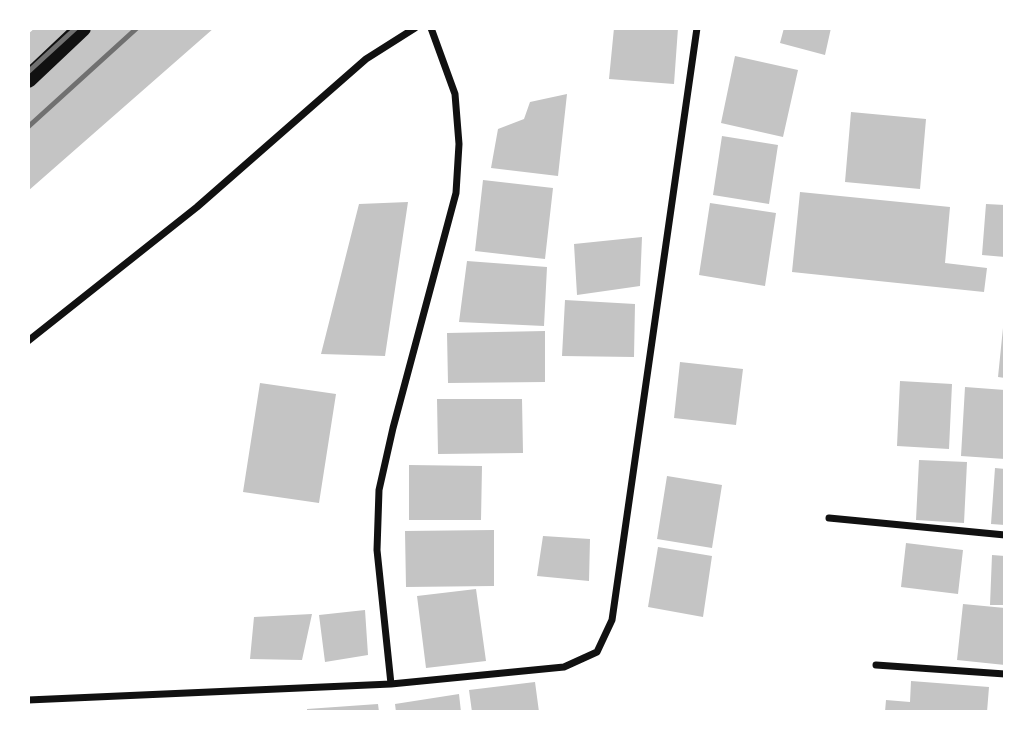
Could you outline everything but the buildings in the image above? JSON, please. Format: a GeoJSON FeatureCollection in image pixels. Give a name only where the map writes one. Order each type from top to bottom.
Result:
{"type":"FeatureCollection","features":[{"type":"Feature","properties":{"kind":"main road"},"geometry":{"type":"LineString","coordinates":[[28,79],[82,28]]}},
{"type":"Feature","properties":{"kind":"street"},"geometry":{"type":"LineString","coordinates":[[28,341],[197,207],[366,59],[415,28]]}},
{"type":"Feature","properties":{"kind":"street"},"geometry":{"type":"LineString","coordinates":[[391,684],[377,550],[379,490],[396,415],[456,193],[459,144],[455,94],[431,28]]}},
{"type":"Feature","properties":{"kind":"street"},"geometry":{"type":"LineString","coordinates":[[28,700],[391,684],[564,667],[597,652],[612,620],[697,28]]}},
{"type":"Feature","properties":{"kind":"street"},"geometry":{"type":"LineString","coordinates":[[829,519],[1005,535]]}},
{"type":"Feature","properties":{"kind":"street"},"geometry":{"type":"LineString","coordinates":[[876,665],[1005,674]]}},
{"type":"Feature","properties":{"kind":"railway"},"geometry":{"type":"LineString","coordinates":[[28,72],[76,28]]}},
{"type":"Feature","properties":{"kind":"railway"},"geometry":{"type":"LineString","coordinates":[[28,127],[137,28]]}}]}
